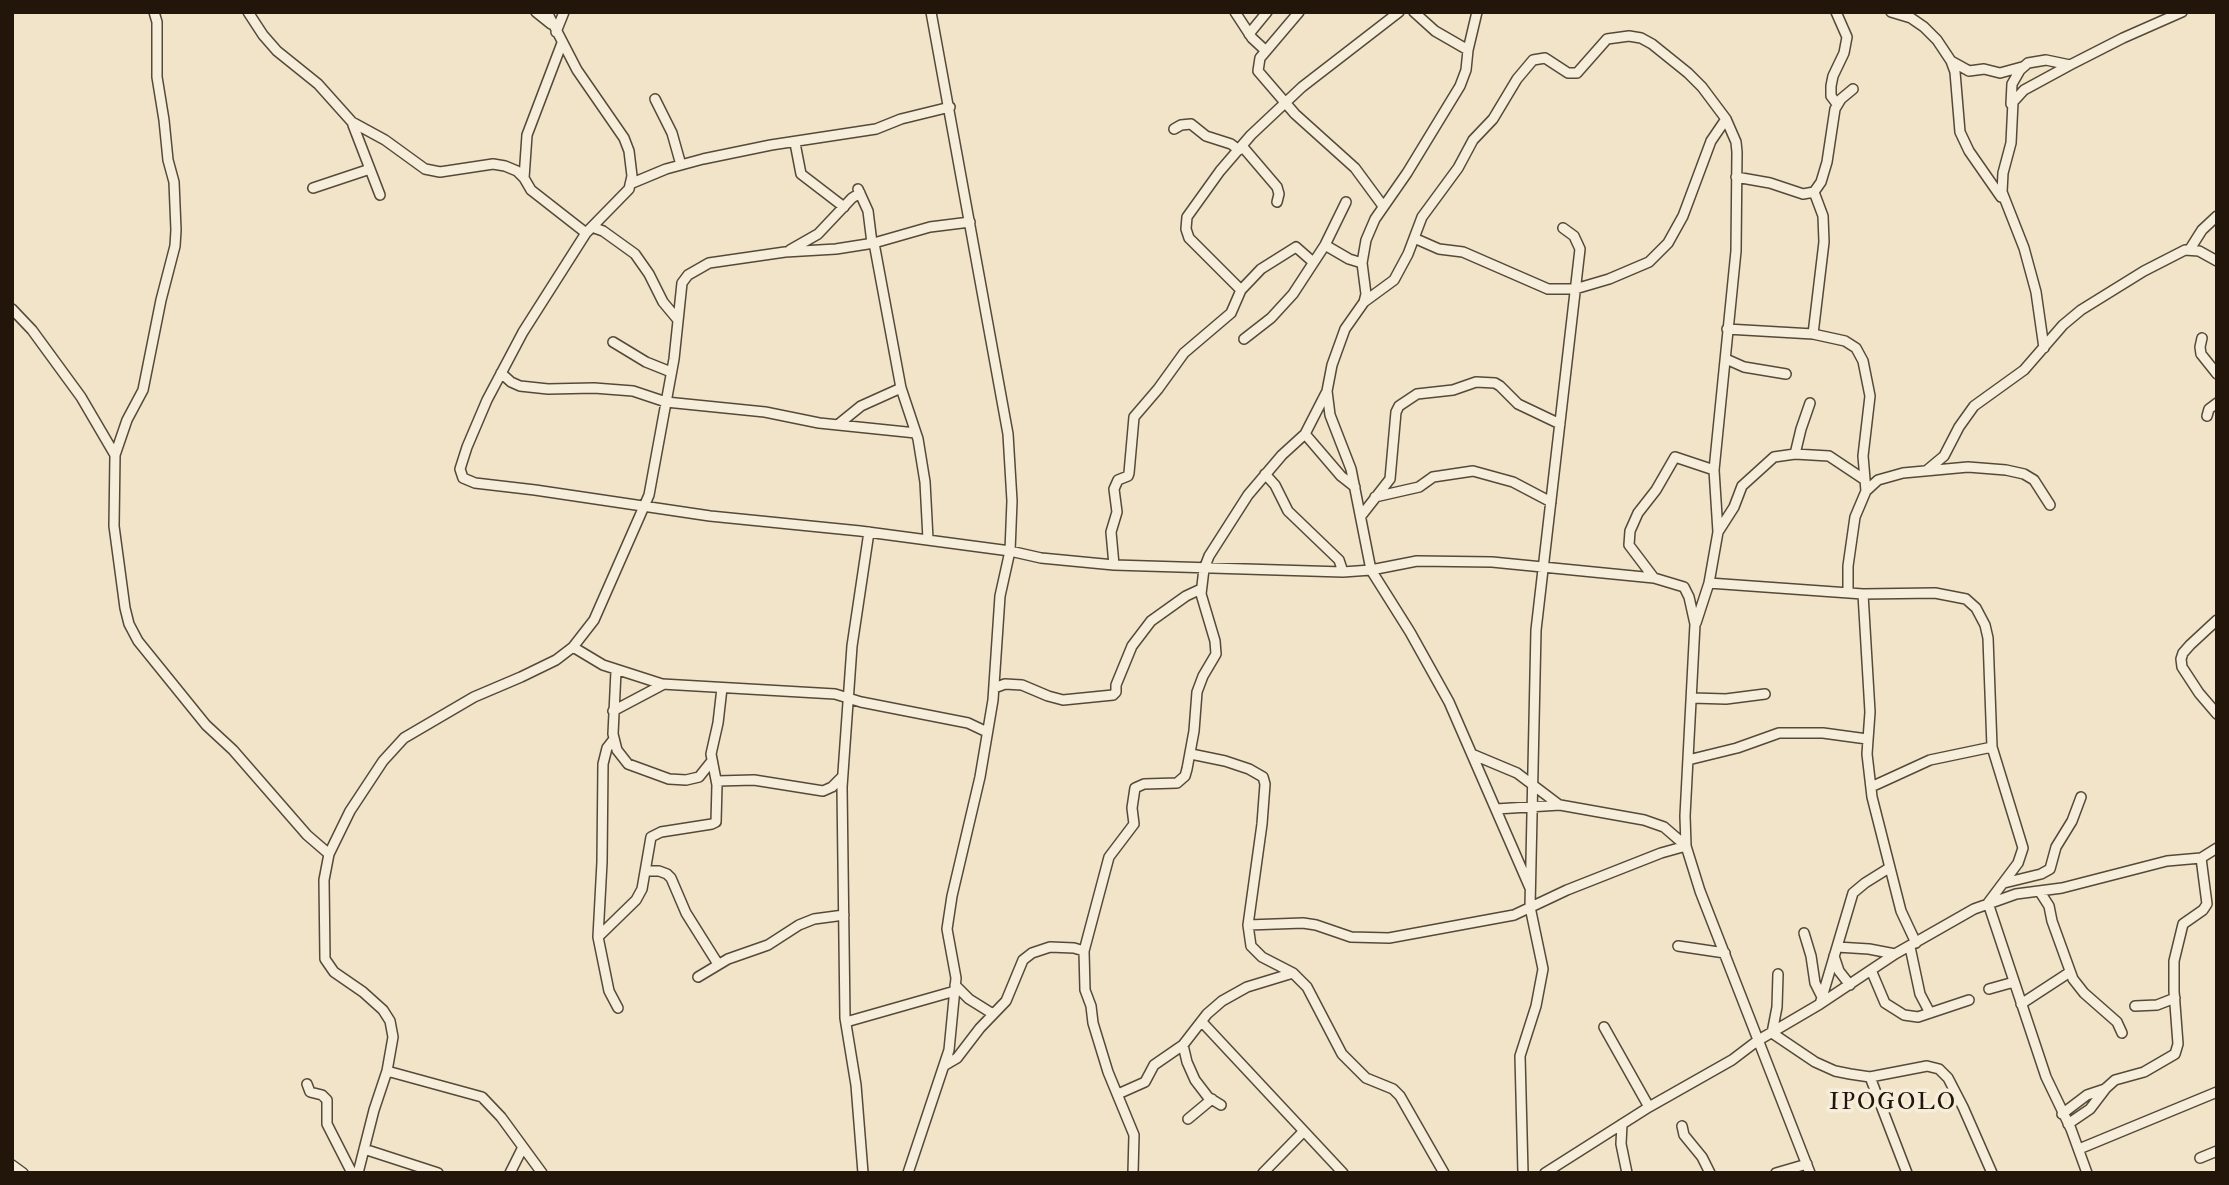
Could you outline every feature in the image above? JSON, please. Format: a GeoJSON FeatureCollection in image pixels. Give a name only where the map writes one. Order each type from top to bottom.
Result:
{"type":"FeatureCollection","features":[{"type":"Feature","properties":{"kind":"street"},"geometry":{"type":"LineString","coordinates":[[154,12],[157,22],[157,77],[168,160],[174,182],[175,246],[161,299],[143,390],[127,420],[115,454],[114,526],[125,608],[129,624],[138,641],[206,724],[233,750],[307,835],[328,854]]}},
{"type":"Feature","properties":{"kind":"street"},"geometry":{"type":"LineString","coordinates":[[248,12],[277,51],[318,84],[352,122],[385,140],[429,171],[447,172],[493,164],[517,171],[531,190],[589,230],[603,231],[635,254],[663,302],[678,320]]}},
{"type":"Feature","properties":{"kind":"street"},"geometry":{"type":"LineString","coordinates":[[536,12],[554,28]]}},
{"type":"Feature","properties":{"kind":"street"},"geometry":{"type":"LineString","coordinates":[[547,12],[582,78],[624,138],[632,164],[630,184],[629,189],[589,230],[523,332],[500,373],[467,447],[460,469],[463,478],[475,483],[718,517],[928,539],[1041,558],[1114,565],[1343,572],[1371,570],[1417,561],[1492,562],[1654,578],[1685,588],[1695,624]]}},
{"type":"Feature","properties":{"kind":"street"},"geometry":{"type":"LineString","coordinates":[[554,28],[564,12]]}},
{"type":"Feature","properties":{"kind":"street"},"geometry":{"type":"LineString","coordinates":[[908,1173],[945,1065],[955,988],[955,969],[947,929],[952,896],[980,777],[994,688],[1000,596],[1010,551],[1011,475],[1008,434],[931,12]]}},
{"type":"Feature","properties":{"kind":"street"},"geometry":{"type":"LineString","coordinates":[[1235,12],[1249,34],[1266,51]]}},
{"type":"Feature","properties":{"kind":"street"},"geometry":{"type":"LineString","coordinates":[[1249,34],[1266,12]]}},
{"type":"Feature","properties":{"kind":"street"},"geometry":{"type":"LineString","coordinates":[[1298,12],[1258,61],[1258,71],[1295,114],[1355,168],[1383,206]]}},
{"type":"Feature","properties":{"kind":"street"},"geometry":{"type":"LineString","coordinates":[[1241,290],[1189,238],[1186,229],[1187,217],[1240,148],[1302,87],[1399,12]]}},
{"type":"Feature","properties":{"kind":"street"},"geometry":{"type":"LineString","coordinates":[[1414,12],[1435,31],[1468,50]]}},
{"type":"Feature","properties":{"kind":"street"},"geometry":{"type":"LineString","coordinates":[[1364,302],[1366,294],[1362,263],[1366,240],[1383,206],[1407,173],[1461,86],[1477,12]]}},
{"type":"Feature","properties":{"kind":"street"},"geometry":{"type":"LineString","coordinates":[[1836,12],[1847,37],[1844,53],[1831,86],[1831,96],[1837,104]]}},
{"type":"Feature","properties":{"kind":"street"},"geometry":{"type":"LineString","coordinates":[[1891,12],[1911,18],[1924,27],[1951,61],[1955,72],[1960,132],[1969,151],[2006,205]]}},
{"type":"Feature","properties":{"kind":"street"},"geometry":{"type":"LineString","coordinates":[[2012,106],[2014,99],[2024,90],[2123,38],[2182,12]]}},
{"type":"Feature","properties":{"kind":"street"},"geometry":{"type":"LineString","coordinates":[[1133,1173],[1133,1135],[1100,1052],[1085,990],[1084,951],[1109,858],[1134,824],[1132,808],[1135,788],[1144,784],[1177,783],[1185,776],[1191,754],[1197,692],[1216,649],[1201,589],[1209,556],[1237,509],[1265,474],[1305,434],[1327,391],[1332,365],[1345,329],[1364,302],[1394,280],[1422,217],[1458,169],[1473,140],[1499,111],[1523,70],[1538,58],[1550,60],[1570,74],[1577,73],[1606,38],[1621,35],[1641,38],[1652,44],[1688,73],[1726,119],[1736,142],[1736,251],[1714,470],[1718,532],[1709,583],[1695,624],[1685,816],[1686,846],[1692,869],[1757,1041],[1809,1168],[1776,1173]]}},
{"type":"Feature","properties":{"kind":"street"},"geometry":{"type":"LineString","coordinates":[[524,178],[527,135],[562,43]]}},
{"type":"Feature","properties":{"kind":"street"},"geometry":{"type":"LineString","coordinates":[[1951,61],[1969,71],[1984,69],[2000,72],[2040,60],[2070,65]]}},
{"type":"Feature","properties":{"kind":"street"},"geometry":{"type":"LineString","coordinates":[[2022,67],[2012,84],[2011,144],[2001,184],[2006,205],[2024,248],[2036,292],[2044,348]]}},
{"type":"Feature","properties":{"kind":"street"},"geometry":{"type":"LineString","coordinates":[[1736,177],[1770,183],[1803,194],[1814,192],[1821,182],[1827,162],[1837,104],[1853,89]]}},
{"type":"Feature","properties":{"kind":"street"},"geometry":{"type":"LineString","coordinates":[[655,99],[672,133],[681,165]]}},
{"type":"Feature","properties":{"kind":"street"},"geometry":{"type":"LineString","coordinates":[[630,184],[653,173],[681,165],[745,150],[876,129],[901,119],[950,107]]}},
{"type":"Feature","properties":{"kind":"street"},"geometry":{"type":"LineString","coordinates":[[1414,238],[1439,249],[1463,252],[1546,289],[1575,289],[1609,279],[1649,262],[1668,243],[1682,216],[1710,141],[1726,119]]}},
{"type":"Feature","properties":{"kind":"street"},"geometry":{"type":"LineString","coordinates":[[352,122],[380,195]]}},
{"type":"Feature","properties":{"kind":"street"},"geometry":{"type":"LineString","coordinates":[[1174,130],[1181,125],[1191,124],[1206,136],[1240,148],[1277,187],[1277,202]]}},
{"type":"Feature","properties":{"kind":"street"},"geometry":{"type":"LineString","coordinates":[[795,143],[801,174],[844,207]]}},
{"type":"Feature","properties":{"kind":"street"},"geometry":{"type":"LineString","coordinates":[[313,188],[370,169]]}},
{"type":"Feature","properties":{"kind":"street"},"geometry":{"type":"LineString","coordinates":[[785,252],[818,234],[859,191],[868,211],[901,388],[916,433],[925,481],[928,539]]}},
{"type":"Feature","properties":{"kind":"street"},"geometry":{"type":"LineString","coordinates":[[1813,334],[1824,242],[1823,216],[1814,192]]}},
{"type":"Feature","properties":{"kind":"street"},"geometry":{"type":"LineString","coordinates":[[1244,339],[1285,304],[1325,245],[1346,202]]}},
{"type":"Feature","properties":{"kind":"street"},"geometry":{"type":"LineString","coordinates":[[1926,471],[1944,456],[1966,415],[1974,406],[2024,370],[2063,325],[2101,296],[2190,249],[2202,230],[2217,216]]}},
{"type":"Feature","properties":{"kind":"street"},"geometry":{"type":"LineString","coordinates":[[358,1173],[387,1071],[392,1045],[390,1021],[377,1003],[334,972],[325,959],[324,880],[328,854],[356,801],[383,761],[404,738],[474,697],[533,671],[573,647],[594,620],[645,507],[651,486],[671,372],[682,283],[695,270],[709,263],[785,252],[836,249],[873,243],[914,230],[970,222]]}},
{"type":"Feature","properties":{"kind":"street"},"geometry":{"type":"LineString","coordinates":[[1523,1173],[1520,1056],[1536,1006],[1543,969],[1530,888],[1536,630],[1579,243],[1563,228]]}},
{"type":"Feature","properties":{"kind":"street"},"geometry":{"type":"LineString","coordinates":[[1325,245],[1362,263]]}},
{"type":"Feature","properties":{"kind":"street"},"geometry":{"type":"LineString","coordinates":[[1114,565],[1111,532],[1117,512],[1114,489],[1118,480],[1129,473],[1134,417],[1177,361],[1231,313],[1241,290],[1261,269],[1296,247],[1313,262]]}},
{"type":"Feature","properties":{"kind":"street"},"geometry":{"type":"LineString","coordinates":[[2190,249],[2217,261]]}},
{"type":"Feature","properties":{"kind":"street"},"geometry":{"type":"LineString","coordinates":[[12,309],[32,330],[81,397],[115,454]]}},
{"type":"Feature","properties":{"kind":"street"},"geometry":{"type":"LineString","coordinates":[[1727,329],[1813,334],[1851,344],[1863,361],[1870,396],[1863,456],[1866,491]]}},
{"type":"Feature","properties":{"kind":"street"},"geometry":{"type":"LineString","coordinates":[[2202,338],[2201,354],[2217,374]]}},
{"type":"Feature","properties":{"kind":"street"},"geometry":{"type":"LineString","coordinates":[[613,342],[646,362],[671,372]]}},
{"type":"Feature","properties":{"kind":"street"},"geometry":{"type":"LineString","coordinates":[[1726,359],[1744,367],[1786,374]]}},
{"type":"Feature","properties":{"kind":"street"},"geometry":{"type":"LineString","coordinates":[[500,373],[520,386],[548,389],[594,387],[633,391],[666,402],[756,411],[819,423],[916,433]]}},
{"type":"Feature","properties":{"kind":"street"},"geometry":{"type":"LineString","coordinates":[[1361,516],[1390,479],[1396,412],[1399,406],[1417,394],[1453,390],[1476,382],[1494,383],[1518,404],[1560,424]]}},
{"type":"Feature","properties":{"kind":"street"},"geometry":{"type":"LineString","coordinates":[[841,424],[861,406],[901,388]]}},
{"type":"Feature","properties":{"kind":"street"},"geometry":{"type":"LineString","coordinates":[[1327,391],[1330,415],[1348,456],[1371,570],[1435,675],[1474,755],[1530,888]]}},
{"type":"Feature","properties":{"kind":"street"},"geometry":{"type":"LineString","coordinates":[[1795,454],[1810,403]]}},
{"type":"Feature","properties":{"kind":"street"},"geometry":{"type":"LineString","coordinates":[[2207,416],[2209,409],[2217,403]]}},
{"type":"Feature","properties":{"kind":"street"},"geometry":{"type":"LineString","coordinates":[[1305,434],[1341,476],[1354,486]]}},
{"type":"Feature","properties":{"kind":"street"},"geometry":{"type":"LineString","coordinates":[[1718,532],[1746,481],[1768,460],[1795,454],[1829,456],[1865,480]]}},
{"type":"Feature","properties":{"kind":"street"},"geometry":{"type":"LineString","coordinates":[[1654,578],[1629,545],[1630,531],[1638,513],[1656,490],[1675,457],[1714,470]]}},
{"type":"Feature","properties":{"kind":"street"},"geometry":{"type":"LineString","coordinates":[[1848,592],[1848,566],[1855,517],[1872,483],[1887,476],[1980,467],[2019,473],[2034,480],[2050,505]]}},
{"type":"Feature","properties":{"kind":"street"},"geometry":{"type":"LineString","coordinates":[[1375,497],[1419,487],[1433,477],[1473,471],[1513,482],[1551,502]]}},
{"type":"Feature","properties":{"kind":"street"},"geometry":{"type":"LineString","coordinates":[[1265,474],[1275,485],[1288,511],[1339,560],[1343,572]]}},
{"type":"Feature","properties":{"kind":"street"},"geometry":{"type":"LineString","coordinates":[[863,1173],[856,1085],[846,1022],[842,777],[852,646],[869,532]]}},
{"type":"Feature","properties":{"kind":"street"},"geometry":{"type":"LineString","coordinates":[[1709,583],[1863,594],[1935,593],[1966,599],[1976,608],[1988,638],[1992,747],[2023,848],[2018,863],[1988,903]]}},
{"type":"Feature","properties":{"kind":"street"},"geometry":{"type":"LineString","coordinates":[[994,688],[1005,684],[1022,685],[1063,700],[1112,695],[1116,692],[1116,685],[1132,646],[1151,621],[1186,596],[1201,589]]}},
{"type":"Feature","properties":{"kind":"street"},"geometry":{"type":"LineString","coordinates":[[1863,594],[1870,712],[1867,766],[1889,869],[1913,945],[1920,994],[1930,1013]]}},
{"type":"Feature","properties":{"kind":"street"},"geometry":{"type":"LineString","coordinates":[[2217,620],[2190,645],[2181,659],[2182,667],[2199,693],[2217,714]]}},
{"type":"Feature","properties":{"kind":"street"},"geometry":{"type":"LineString","coordinates":[[573,647],[586,657],[616,671],[664,684],[835,694],[888,708],[956,720],[987,732]]}},
{"type":"Feature","properties":{"kind":"street"},"geometry":{"type":"LineString","coordinates":[[616,671],[614,739],[617,750],[628,764],[669,779],[693,779],[704,772],[711,762]]}},
{"type":"Feature","properties":{"kind":"street"},"geometry":{"type":"LineString","coordinates":[[613,711],[664,684]]}},
{"type":"Feature","properties":{"kind":"street"},"geometry":{"type":"LineString","coordinates":[[598,937],[636,900],[642,889],[652,837],[661,832],[715,823],[717,781],[711,762],[722,688]]}},
{"type":"Feature","properties":{"kind":"street"},"geometry":{"type":"LineString","coordinates":[[1692,698],[1726,699],[1765,694]]}},
{"type":"Feature","properties":{"kind":"street"},"geometry":{"type":"LineString","coordinates":[[1688,760],[1737,748],[1779,733],[1823,733],[1867,739]]}},
{"type":"Feature","properties":{"kind":"street"},"geometry":{"type":"LineString","coordinates":[[614,739],[607,748],[603,764],[598,937],[609,991],[618,1008]]}},
{"type":"Feature","properties":{"kind":"street"},"geometry":{"type":"LineString","coordinates":[[1871,787],[1930,760],[1992,747]]}},
{"type":"Feature","properties":{"kind":"street"},"geometry":{"type":"LineString","coordinates":[[1191,754],[1225,761],[1250,769],[1263,777],[1265,784],[1262,824],[1248,939],[1255,952],[1293,973],[1307,987],[1342,1054],[1356,1071],[1373,1082],[1393,1089],[1400,1096],[1444,1173]]}},
{"type":"Feature","properties":{"kind":"street"},"geometry":{"type":"LineString","coordinates":[[1474,755],[1517,774],[1560,805]]}},
{"type":"Feature","properties":{"kind":"street"},"geometry":{"type":"LineString","coordinates":[[717,781],[754,780],[823,791],[832,787],[842,777]]}},
{"type":"Feature","properties":{"kind":"street"},"geometry":{"type":"LineString","coordinates":[[2004,883],[2049,870],[2056,847],[2072,821],[2081,797]]}},
{"type":"Feature","properties":{"kind":"street"},"geometry":{"type":"LineString","coordinates":[[1496,808],[1560,805],[1657,824],[1686,846]]}},
{"type":"Feature","properties":{"kind":"street"},"geometry":{"type":"LineString","coordinates":[[1248,925],[1303,923],[1351,937],[1390,938],[1514,915],[1636,863],[1686,846]]}},
{"type":"Feature","properties":{"kind":"street"},"geometry":{"type":"LineString","coordinates":[[1545,1173],[1649,1107],[1732,1060],[1757,1041],[1850,985],[1895,954],[1988,903],[2016,894],[2040,892],[2167,861],[2201,858],[2217,848]]}},
{"type":"Feature","properties":{"kind":"street"},"geometry":{"type":"LineString","coordinates":[[2068,1124],[2090,1109],[2115,1080],[2144,1072],[2175,1054],[2178,1044],[2174,961],[2182,926],[2207,904],[2201,858]]}},
{"type":"Feature","properties":{"kind":"street"},"geometry":{"type":"LineString","coordinates":[[1821,1001],[1853,893],[1889,869]]}},
{"type":"Feature","properties":{"kind":"street"},"geometry":{"type":"LineString","coordinates":[[646,871],[667,874],[671,878],[686,913],[718,964]]}},
{"type":"Feature","properties":{"kind":"street"},"geometry":{"type":"LineString","coordinates":[[2040,892],[2049,906],[2070,972],[2084,993],[2117,1022],[2122,1033]]}},
{"type":"Feature","properties":{"kind":"street"},"geometry":{"type":"LineString","coordinates":[[1988,903],[2046,1077],[2087,1173]]}},
{"type":"Feature","properties":{"kind":"street"},"geometry":{"type":"LineString","coordinates":[[698,977],[718,964],[768,945],[814,919],[844,915]]}},
{"type":"Feature","properties":{"kind":"street"},"geometry":{"type":"LineString","coordinates":[[1804,933],[1821,1001]]}},
{"type":"Feature","properties":{"kind":"street"},"geometry":{"type":"LineString","coordinates":[[945,1065],[957,1058],[1007,999],[1014,976],[1023,960],[1032,954],[1058,946],[1084,951]]}},
{"type":"Feature","properties":{"kind":"street"},"geometry":{"type":"LineString","coordinates":[[1678,946],[1725,953]]}},
{"type":"Feature","properties":{"kind":"street"},"geometry":{"type":"LineString","coordinates":[[1835,952],[1869,949],[1895,954]]}},
{"type":"Feature","properties":{"kind":"street"},"geometry":{"type":"LineString","coordinates":[[1835,952],[1839,971],[1850,985]]}},
{"type":"Feature","properties":{"kind":"street"},"geometry":{"type":"LineString","coordinates":[[1871,970],[1880,995],[1890,1008],[1913,1018],[1969,1000]]}},
{"type":"Feature","properties":{"kind":"street"},"geometry":{"type":"LineString","coordinates":[[2021,1004],[2070,972]]}},
{"type":"Feature","properties":{"kind":"street"},"geometry":{"type":"LineString","coordinates":[[1118,1094],[1145,1082],[1154,1065],[1183,1045],[1216,1007],[1236,993],[1268,979],[1293,973]]}},
{"type":"Feature","properties":{"kind":"street"},"geometry":{"type":"LineString","coordinates":[[1772,1033],[1777,1007],[1778,974]]}},
{"type":"Feature","properties":{"kind":"street"},"geometry":{"type":"LineString","coordinates":[[1989,989],[2014,982]]}},
{"type":"Feature","properties":{"kind":"street"},"geometry":{"type":"LineString","coordinates":[[955,988],[993,1014]]}},
{"type":"Feature","properties":{"kind":"street"},"geometry":{"type":"LineString","coordinates":[[846,1022],[955,988]]}},
{"type":"Feature","properties":{"kind":"street"},"geometry":{"type":"LineString","coordinates":[[2136,1006],[2157,1005],[2175,998]]}},
{"type":"Feature","properties":{"kind":"street"},"geometry":{"type":"LineString","coordinates":[[1202,1022],[1343,1173]]}},
{"type":"Feature","properties":{"kind":"street"},"geometry":{"type":"LineString","coordinates":[[1604,1027],[1649,1107]]}},
{"type":"Feature","properties":{"kind":"street"},"geometry":{"type":"LineString","coordinates":[[1772,1033],[1815,1062],[1835,1070],[1870,1077],[1919,1066],[1940,1069],[1948,1078],[1963,1107],[1992,1173]]}},
{"type":"Feature","properties":{"kind":"street"},"geometry":{"type":"LineString","coordinates":[[1183,1045],[1195,1080],[1216,1102],[1188,1119]]}},
{"type":"Feature","properties":{"kind":"street"},"geometry":{"type":"LineString","coordinates":[[387,1071],[482,1097],[501,1117],[542,1173]]}},
{"type":"Feature","properties":{"kind":"street"},"geometry":{"type":"LineString","coordinates":[[1870,1077],[1907,1173]]}},
{"type":"Feature","properties":{"kind":"street"},"geometry":{"type":"LineString","coordinates":[[307,1084],[310,1092],[322,1095],[327,1100],[327,1124],[352,1173]]}},
{"type":"Feature","properties":{"kind":"street"},"geometry":{"type":"LineString","coordinates":[[2062,1114],[2087,1096],[2106,1088]]}},
{"type":"Feature","properties":{"kind":"street"},"geometry":{"type":"LineString","coordinates":[[2078,1149],[2217,1092]]}},
{"type":"Feature","properties":{"kind":"street"},"geometry":{"type":"LineString","coordinates":[[1622,1124],[1621,1144],[1627,1173]]}},
{"type":"Feature","properties":{"kind":"street"},"geometry":{"type":"LineString","coordinates":[[1682,1126],[1684,1135],[1698,1151],[1710,1173]]}},
{"type":"Feature","properties":{"kind":"street"},"geometry":{"type":"LineString","coordinates":[[1263,1173],[1303,1132]]}},
{"type":"Feature","properties":{"kind":"street"},"geometry":{"type":"LineString","coordinates":[[510,1173],[523,1147]]}},
{"type":"Feature","properties":{"kind":"street"},"geometry":{"type":"LineString","coordinates":[[364,1149],[436,1172]]}},
{"type":"Feature","properties":{"kind":"street"},"geometry":{"type":"LineString","coordinates":[[2200,1158],[2217,1151]]}},
{"type":"Feature","properties":{"kind":"street"},"geometry":{"type":"LineString","coordinates":[[12,1165],[23,1173]]}},
{"type":"Feature","properties":{"kind":"district","name":"IPOGOLO"},"geometry":{"type":"Point","coordinates":[1893,1103]}}]}
